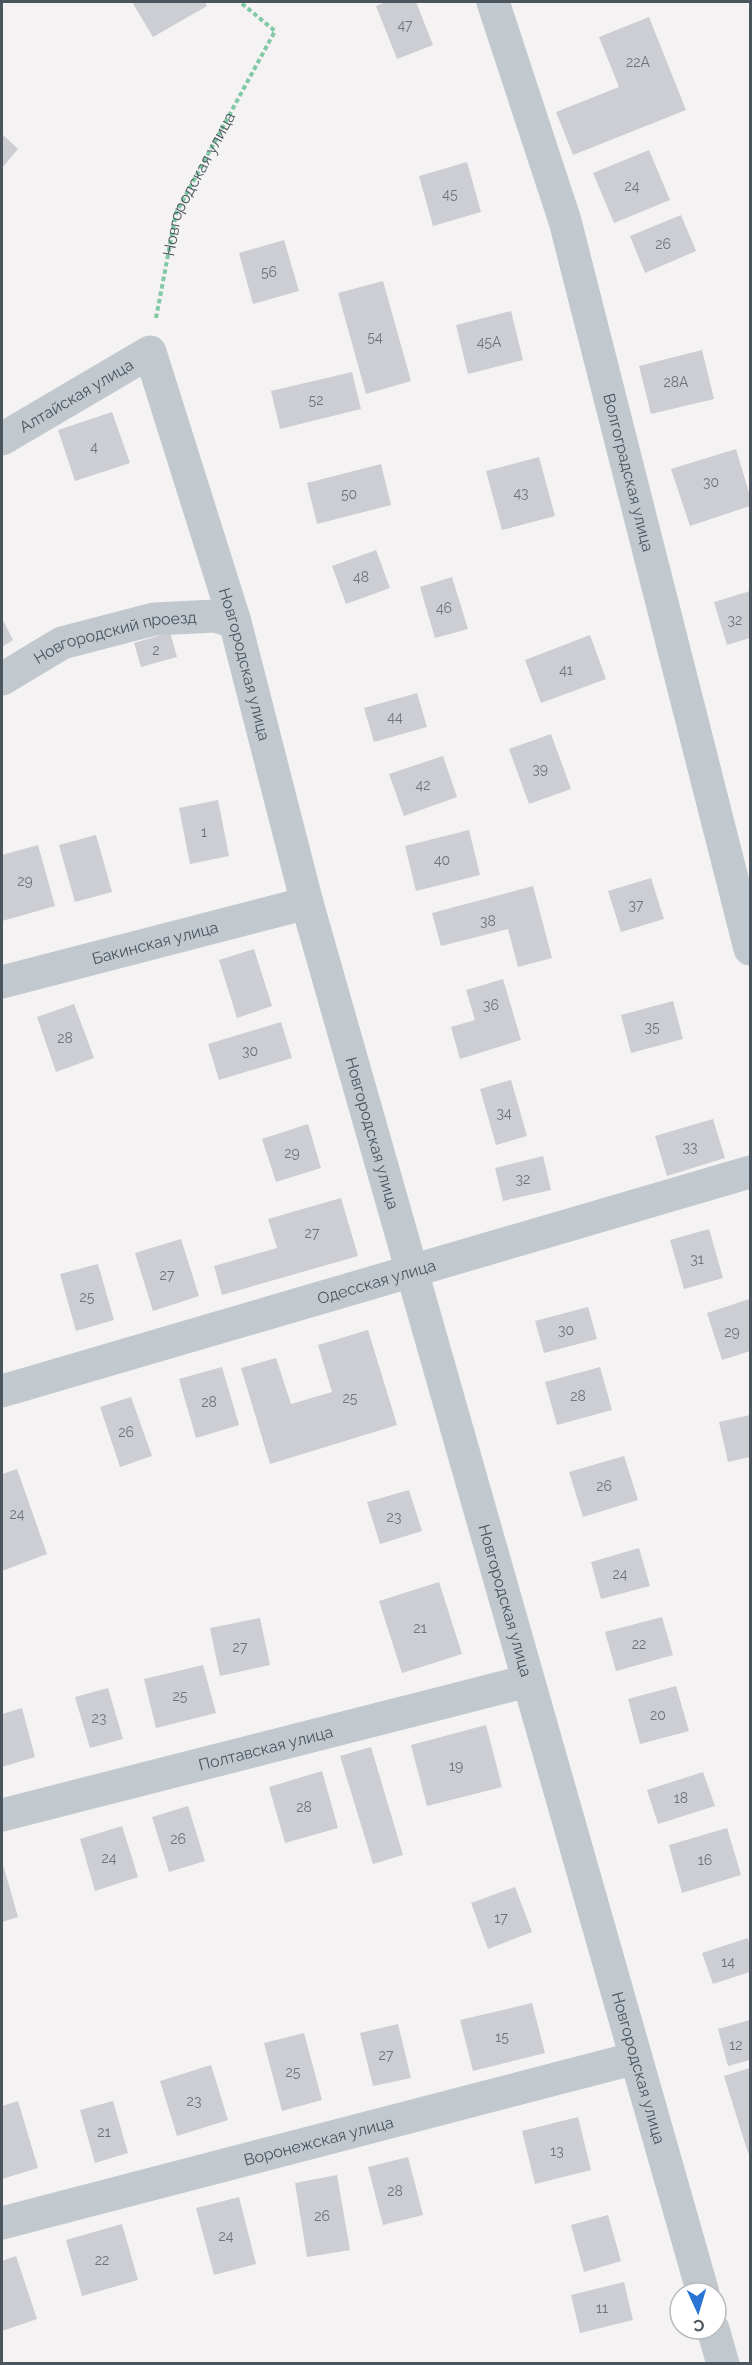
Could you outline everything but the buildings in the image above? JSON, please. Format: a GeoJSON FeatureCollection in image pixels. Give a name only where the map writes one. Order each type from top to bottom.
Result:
{"type":"FeatureCollection","features":[{"type":"Feature","properties":{"kind":"street","name":"Волгоградская улица"},"geometry":{"type":"LineString","coordinates":[[493,2],[565,221],[750,950]]}},
{"type":"Feature","properties":{"kind":"street","name":"Алтайская улица"},"geometry":{"type":"LineString","coordinates":[[2,439],[150,352]]}},
{"type":"Feature","properties":{"kind":"street","name":"Новгородская улица"},"geometry":{"type":"LineString","coordinates":[[150,352],[235,621],[307,903],[700,2281]]}},
{"type":"Feature","properties":{"kind":"street","name":"Новгородский проезд"},"geometry":{"type":"LineString","coordinates":[[2,679],[62,643],[154,619],[215,616],[235,621]]}},
{"type":"Feature","properties":{"kind":"street","name":"Бакинская улица"},"geometry":{"type":"LineString","coordinates":[[2,982],[307,903]]}},
{"type":"Feature","properties":{"kind":"street","name":"Одесская улица"},"geometry":{"type":"LineString","coordinates":[[2,1391],[750,1173]]}},
{"type":"Feature","properties":{"kind":"street","name":"Полтавская улица"},"geometry":{"type":"LineString","coordinates":[[2,1815],[528,1681]]}},
{"type":"Feature","properties":{"kind":"street","name":"Воронежская улица"},"geometry":{"type":"LineString","coordinates":[[2,2223],[636,2058]]}},
{"type":"Feature","properties":{"kind":"street"},"geometry":{"type":"LineString","coordinates":[[716,2341],[723,2364]]}},
{"type":"Feature","properties":{"kind":"path","name":"Новгородская улица"},"geometry":{"type":"LineString","coordinates":[[150,352],[176,213],[275,31],[240,2]]}}]}
